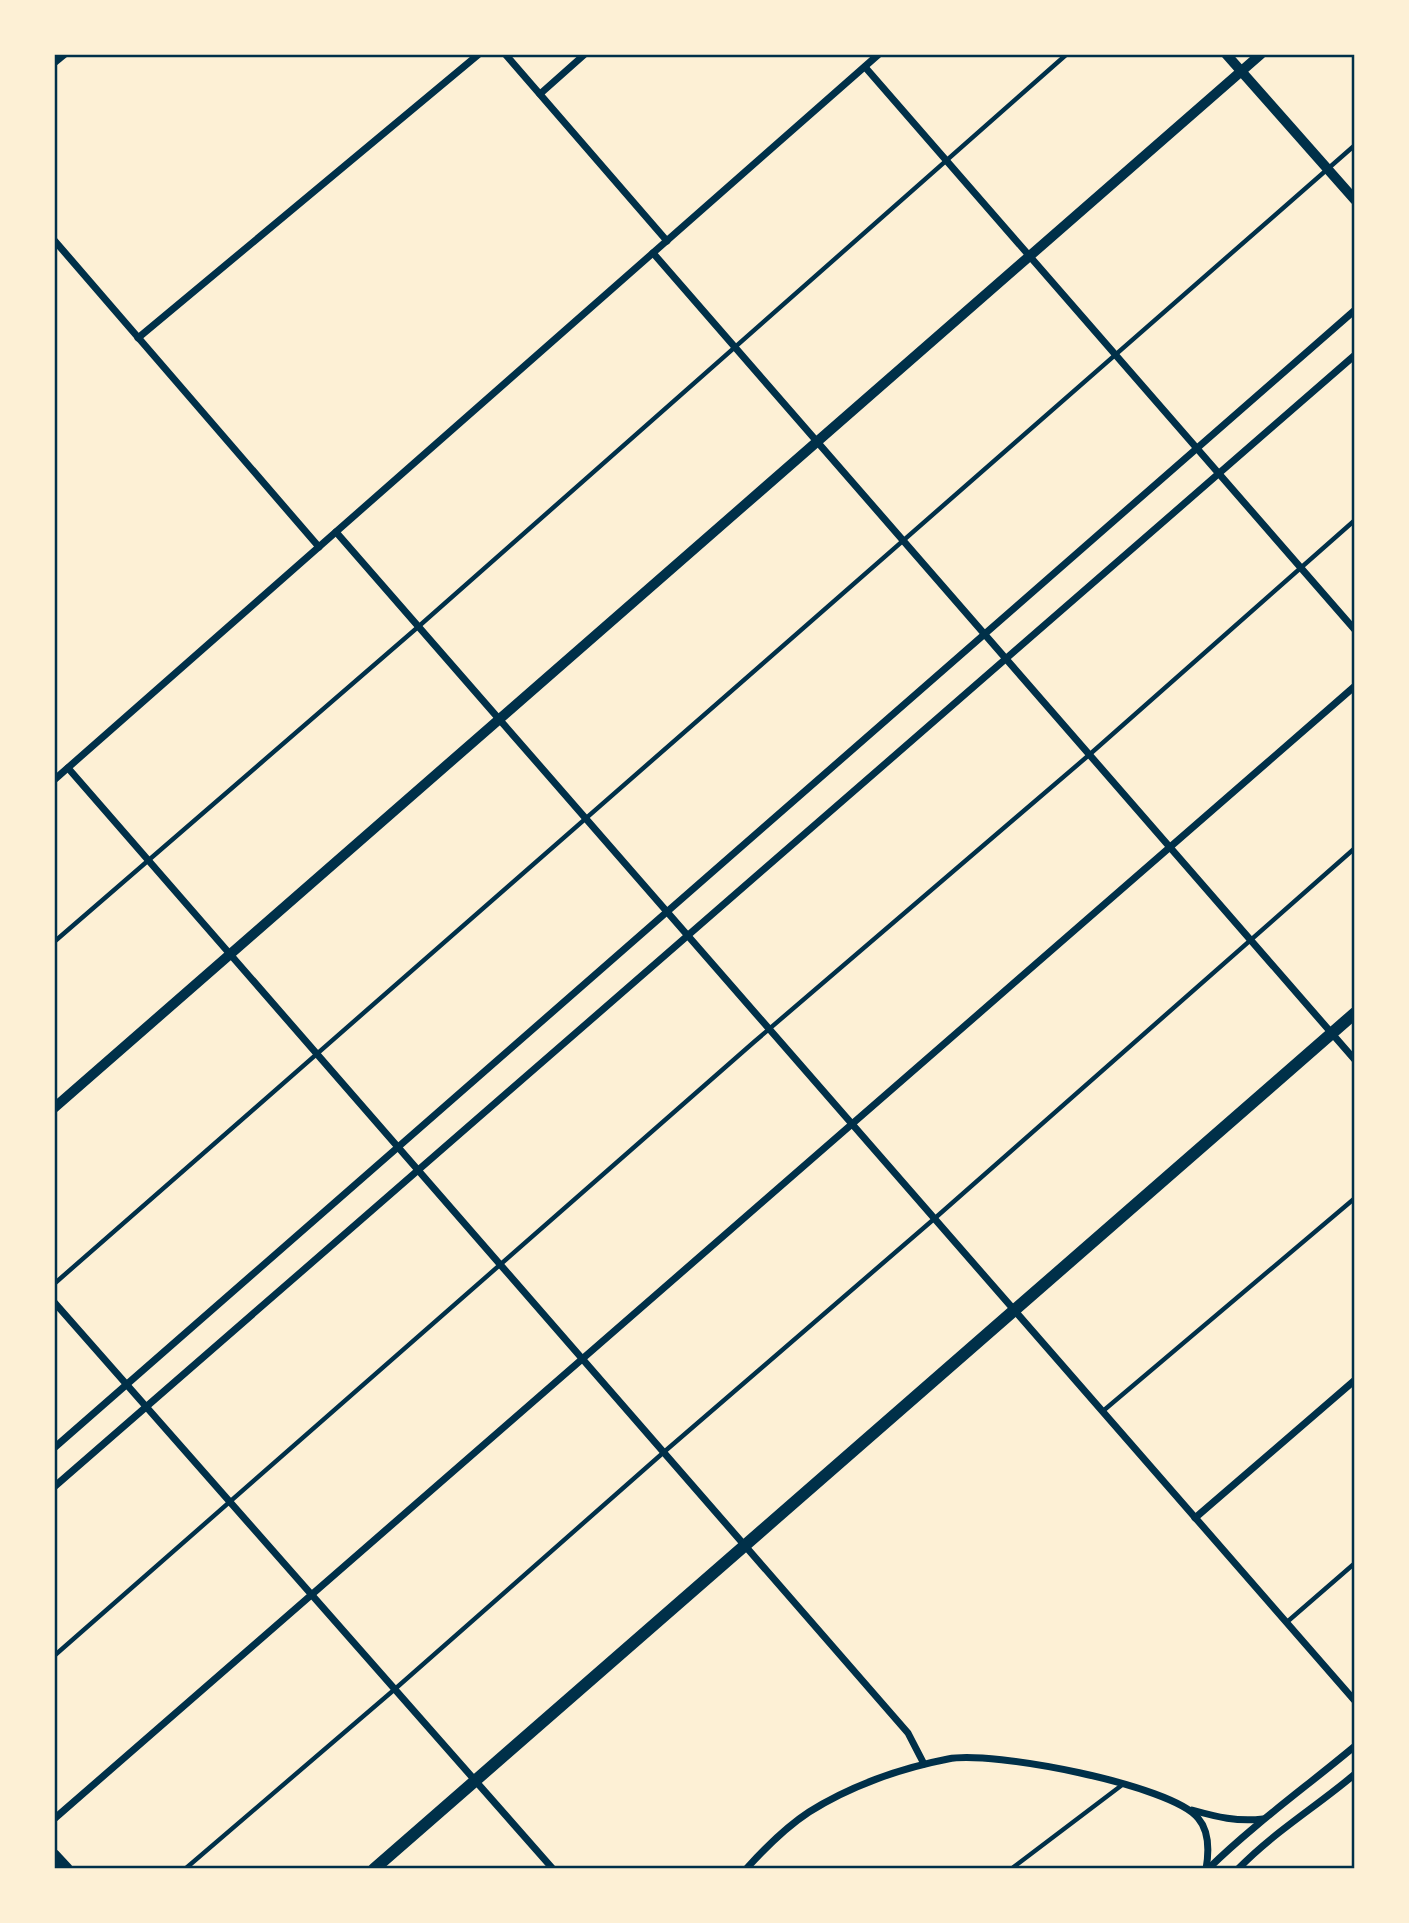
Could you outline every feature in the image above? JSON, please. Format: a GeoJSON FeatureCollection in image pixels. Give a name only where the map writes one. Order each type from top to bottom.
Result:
{"type":"FeatureCollection","features":[{"type":"Feature","properties":{"kind":"main road"},"geometry":{"type":"LineString","coordinates":[[374,1869],[1355,1013]]}},
{"type":"Feature","properties":{"kind":"main road"},"geometry":{"type":"LineString","coordinates":[[54,1855],[67,1869]]}},
{"type":"Feature","properties":{"kind":"street"},"geometry":{"type":"LineString","coordinates":[[54,63],[65,54]]}},
{"type":"Feature","properties":{"kind":"street"},"geometry":{"type":"LineString","coordinates":[[138,338],[479,54]]}},
{"type":"Feature","properties":{"kind":"street"},"geometry":{"type":"LineString","coordinates":[[505,54],[667,241]]}},
{"type":"Feature","properties":{"kind":"street"},"geometry":{"type":"LineString","coordinates":[[540,94],[585,54]]}},
{"type":"Feature","properties":{"kind":"street"},"geometry":{"type":"LineString","coordinates":[[54,780],[879,54]]}},
{"type":"Feature","properties":{"kind":"street"},"geometry":{"type":"LineString","coordinates":[[1226,54],[1355,200]]}},
{"type":"Feature","properties":{"kind":"street"},"geometry":{"type":"LineString","coordinates":[[54,1108],[1261,54]]}},
{"type":"Feature","properties":{"kind":"street"},"geometry":{"type":"LineString","coordinates":[[864,67],[1355,630]]}},
{"type":"Feature","properties":{"kind":"street"},"geometry":{"type":"LineString","coordinates":[[54,240],[319,547]]}},
{"type":"Feature","properties":{"kind":"street"},"geometry":{"type":"LineString","coordinates":[[653,253],[1355,1060]]}},
{"type":"Feature","properties":{"kind":"street"},"geometry":{"type":"LineString","coordinates":[[54,1448],[1355,310]]}},
{"type":"Feature","properties":{"kind":"street"},"geometry":{"type":"LineString","coordinates":[[54,1488],[1355,355]]}},
{"type":"Feature","properties":{"kind":"street"},"geometry":{"type":"LineString","coordinates":[[336,532],[1355,1701]]}},
{"type":"Feature","properties":{"kind":"street"},"geometry":{"type":"LineString","coordinates":[[54,1819],[1355,686]]}},
{"type":"Feature","properties":{"kind":"street"},"geometry":{"type":"LineString","coordinates":[[68,768],[908,1733],[924,1764]]}},
{"type":"Feature","properties":{"kind":"street"},"geometry":{"type":"LineString","coordinates":[[54,1302],[553,1869]]}},
{"type":"Feature","properties":{"kind":"street"},"geometry":{"type":"LineString","coordinates":[[1195,1518],[1355,1381]]}},
{"type":"Feature","properties":{"kind":"street"},"geometry":{"type":"LineString","coordinates":[[1207,1869],[1263,1819],[1355,1746]]}},
{"type":"Feature","properties":{"kind":"street"},"geometry":{"type":"LineString","coordinates":[[746,1869],[809,1812],[863,1785],[924,1764],[951,1758],[978,1757],[1043,1765],[1175,1801],[1198,1818],[1205,1829],[1207,1869]]}},
{"type":"Feature","properties":{"kind":"street"},"geometry":{"type":"LineString","coordinates":[[1238,1869],[1282,1829],[1355,1774]]}},
{"type":"Feature","properties":{"kind":"street"},"geometry":{"type":"LineString","coordinates":[[1188,1809],[1226,1819],[1263,1819]]}},
{"type":"Feature","properties":{"kind":"lane"},"geometry":{"type":"LineString","coordinates":[[54,942],[418,627],[1067,54]]}},
{"type":"Feature","properties":{"kind":"lane"},"geometry":{"type":"LineString","coordinates":[[54,1284],[1355,145]]}},
{"type":"Feature","properties":{"kind":"lane"},"geometry":{"type":"LineString","coordinates":[[54,1656],[1355,520]]}},
{"type":"Feature","properties":{"kind":"lane"},"geometry":{"type":"LineString","coordinates":[[186,1869],[934,1219],[1355,848]]}},
{"type":"Feature","properties":{"kind":"lane"},"geometry":{"type":"LineString","coordinates":[[1102,1412],[1355,1198]]}},
{"type":"Feature","properties":{"kind":"lane"},"geometry":{"type":"LineString","coordinates":[[1286,1623],[1355,1563]]}},
{"type":"Feature","properties":{"kind":"lane"},"geometry":{"type":"LineString","coordinates":[[1012,1869],[1123,1785]]}}]}
